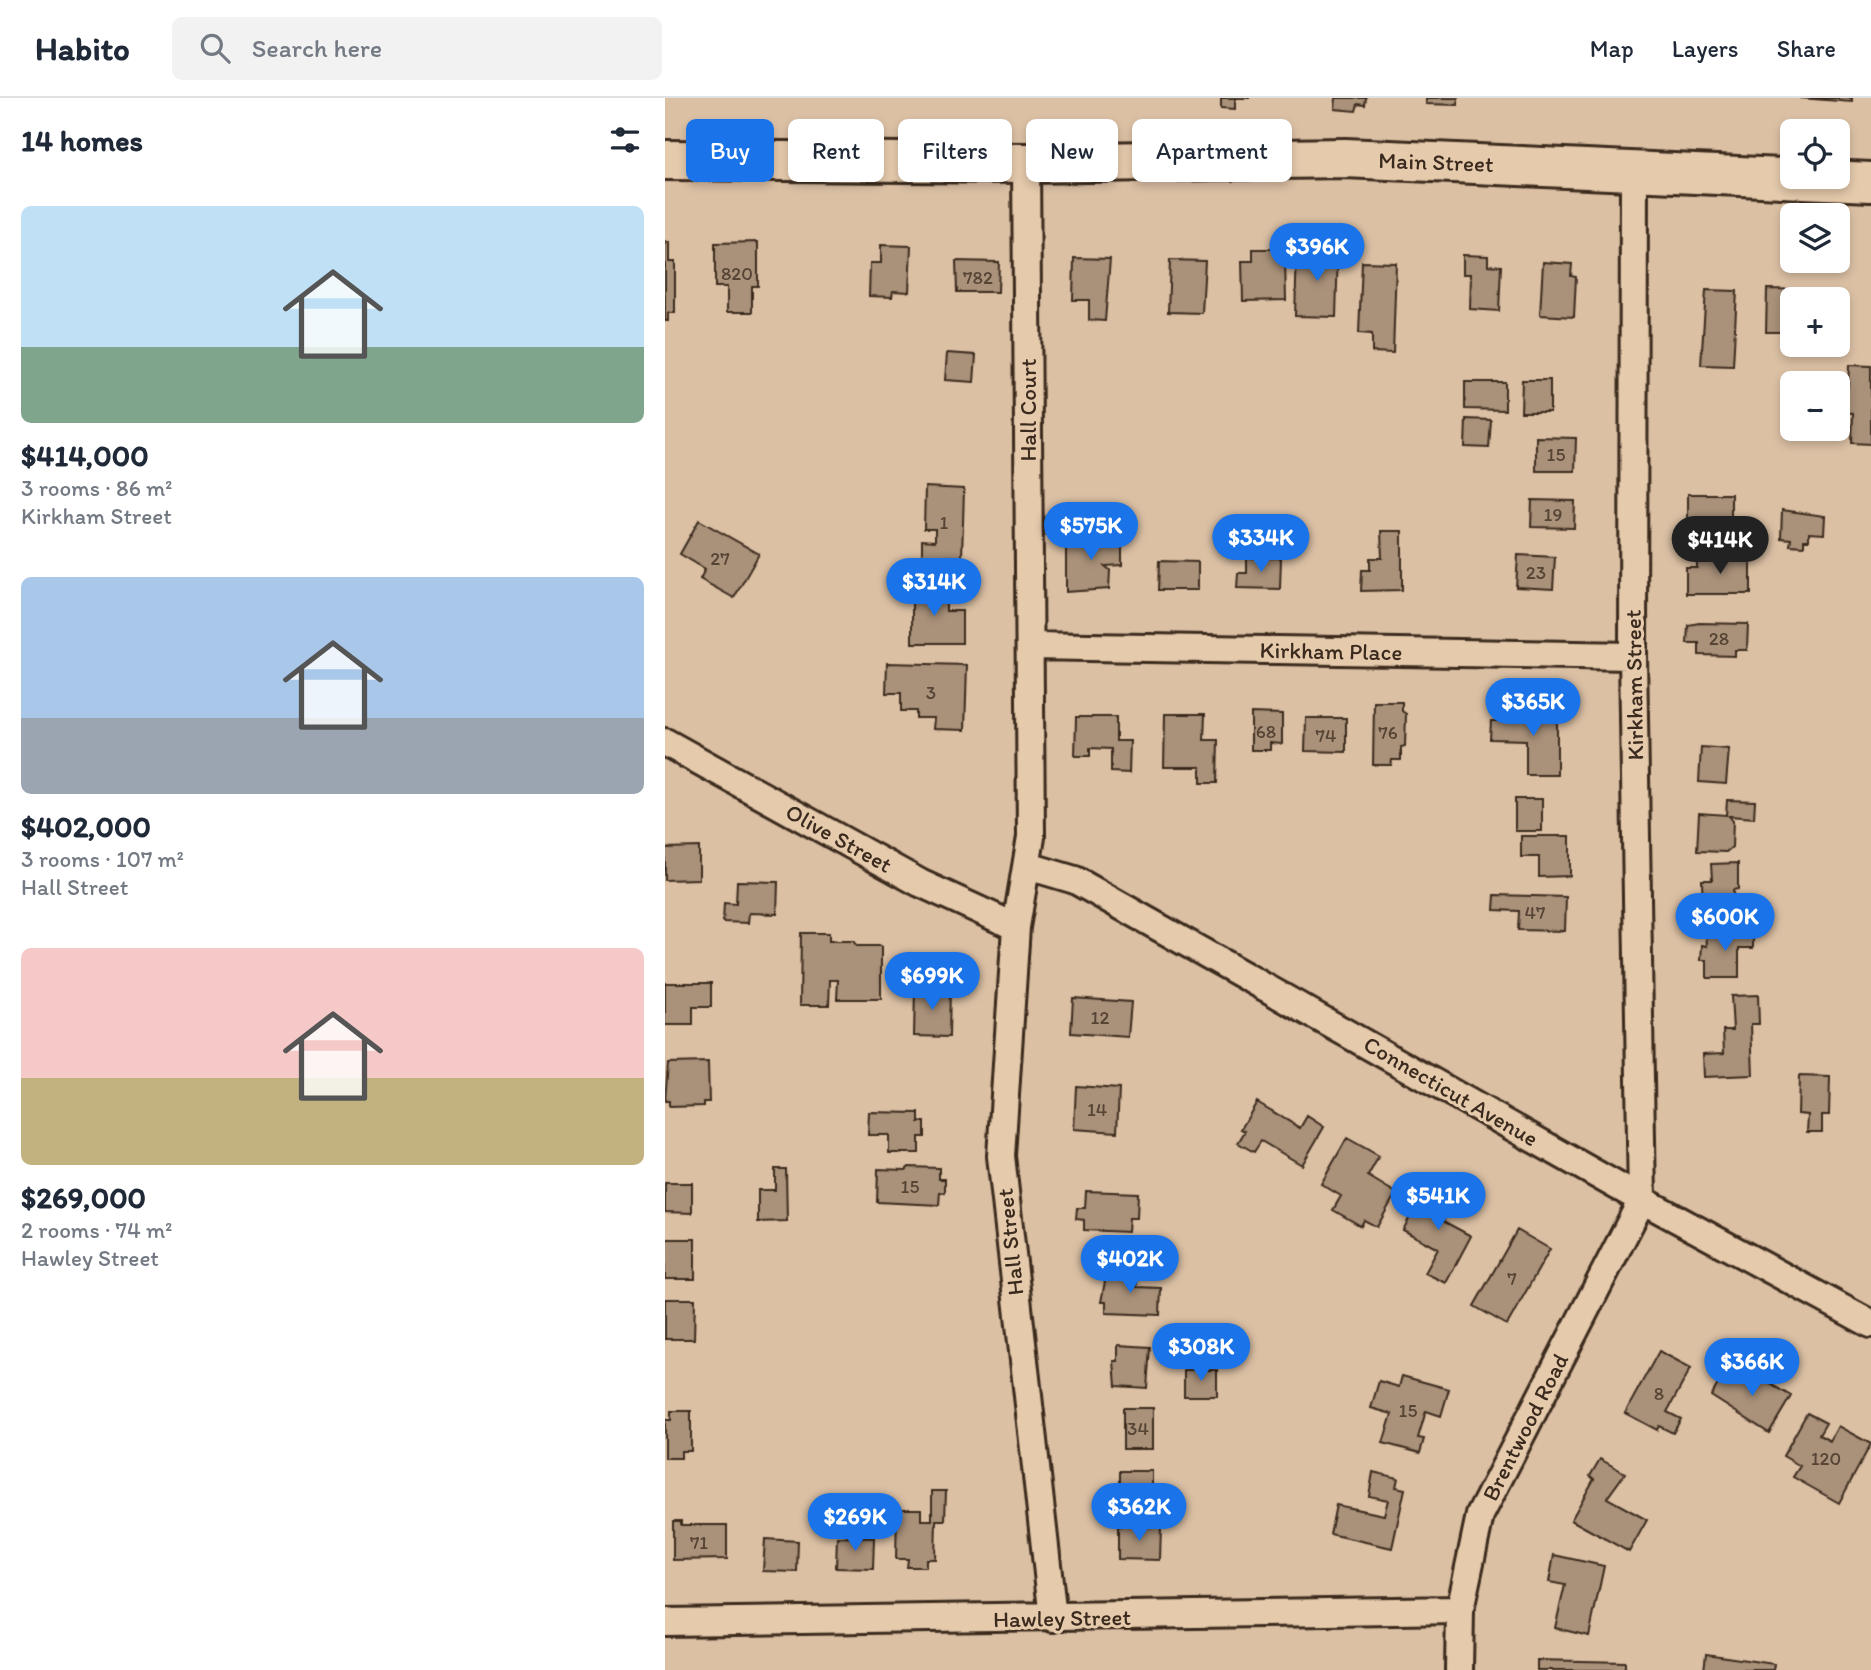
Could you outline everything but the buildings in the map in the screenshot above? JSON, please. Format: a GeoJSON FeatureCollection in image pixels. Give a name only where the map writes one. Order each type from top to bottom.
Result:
{"type":"FeatureCollection","features":[{"type":"Feature","properties":{"kind":"main road","name":"Main Street"},"geometry":{"type":"LineString","coordinates":[[1118,162],[1345,158],[1871,182]]}},
{"type":"Feature","properties":{"kind":"main road","name":"Main Street"},"geometry":{"type":"LineString","coordinates":[[665,160],[1026,163]]}},
{"type":"Feature","properties":{"kind":"street","name":"Kirkham Street"},"geometry":{"type":"LineString","coordinates":[[1634,171],[1633,656],[1642,1200]]}},
{"type":"Feature","properties":{"kind":"street","name":"Hall Court"},"geometry":{"type":"LineString","coordinates":[[1026,182],[1030,646],[1028,866]]}},
{"type":"Feature","properties":{"kind":"street","name":"Kirkham Place"},"geometry":{"type":"LineString","coordinates":[[1030,646],[1633,656]]}},
{"type":"Feature","properties":{"kind":"street","name":"Olive Street"},"geometry":{"type":"LineString","coordinates":[[665,742],[920,883],[1016,928]]}},
{"type":"Feature","properties":{"kind":"street","name":"Hall Street"},"geometry":{"type":"LineString","coordinates":[[1028,866],[1016,928],[1000,1156],[1053,1618]]}},
{"type":"Feature","properties":{"kind":"street","name":"Connecticut Avenue"},"geometry":{"type":"LineString","coordinates":[[1028,866],[1075,880],[1642,1200],[1871,1324]]}},
{"type":"Feature","properties":{"kind":"street","name":"Brentwood Road"},"geometry":{"type":"LineString","coordinates":[[1459,1670],[1460,1610],[1480,1515],[1642,1200]]}},
{"type":"Feature","properties":{"kind":"street","name":"Hawley Street"},"geometry":{"type":"LineString","coordinates":[[665,1622],[1460,1610]]}}]}
